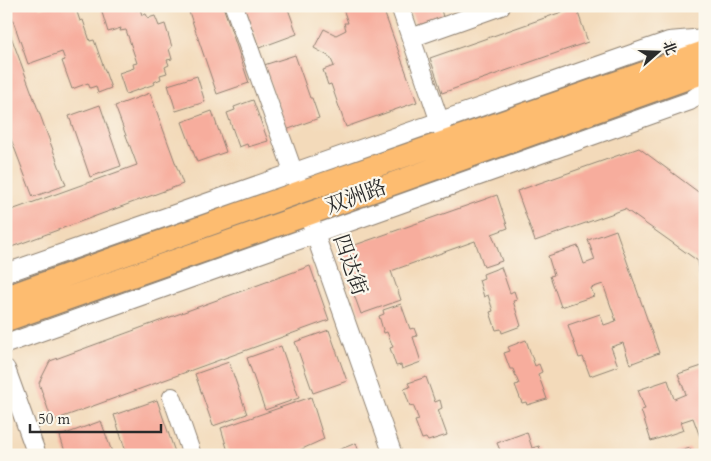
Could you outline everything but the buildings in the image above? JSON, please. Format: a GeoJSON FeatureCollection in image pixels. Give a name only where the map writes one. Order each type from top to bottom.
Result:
{"type":"FeatureCollection","features":[{"type":"Feature","properties":{"kind":"main road","name":"双洲路"},"geometry":{"type":"LineString","coordinates":[[6,297],[297,182],[443,131],[705,52]]}},
{"type":"Feature","properties":{"kind":"main road","name":"双洲路"},"geometry":{"type":"LineString","coordinates":[[6,320],[312,224],[705,72]]}},
{"type":"Feature","properties":{"kind":"street","name":"四达街"},"geometry":{"type":"LineString","coordinates":[[234,6],[394,455]]}},
{"type":"Feature","properties":{"kind":"street"},"geometry":{"type":"LineString","coordinates":[[400,6],[443,131],[669,40],[705,38]]}},
{"type":"Feature","properties":{"kind":"street"},"geometry":{"type":"LineString","coordinates":[[411,38],[459,13],[501,6]]}},
{"type":"Feature","properties":{"kind":"street"},"geometry":{"type":"LineString","coordinates":[[6,344],[312,224],[690,101],[705,90]]}},
{"type":"Feature","properties":{"kind":"street"},"geometry":{"type":"LineString","coordinates":[[6,273],[297,182]]}},
{"type":"Feature","properties":{"kind":"street"},"geometry":{"type":"LineString","coordinates":[[6,369],[37,455]]}},
{"type":"Feature","properties":{"kind":"street"},"geometry":{"type":"LineString","coordinates":[[172,397],[192,455]]}}]}
